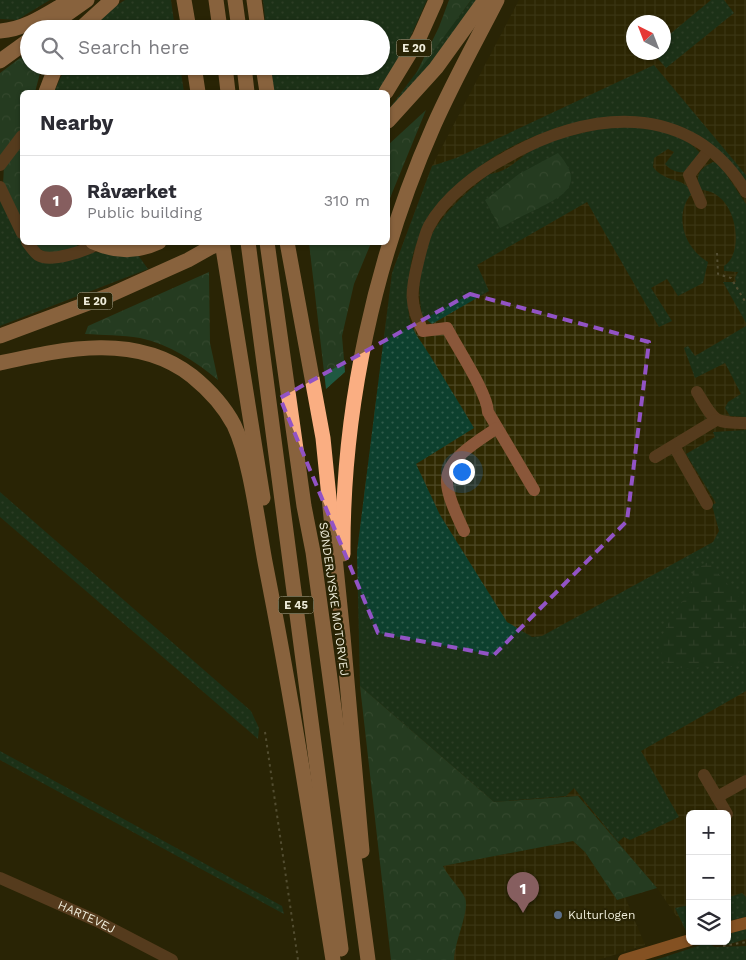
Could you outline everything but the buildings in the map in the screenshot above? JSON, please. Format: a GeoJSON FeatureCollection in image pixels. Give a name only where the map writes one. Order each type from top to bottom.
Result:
{"type":"FeatureCollection","features":[{"type":"Feature","properties":{"kind":"highway"},"geometry":{"type":"LineString","coordinates":[[37,20],[71,0]]}},
{"type":"Feature","properties":{"kind":"highway"},"geometry":{"type":"LineString","coordinates":[[59,20],[87,0]]}},
{"type":"Feature","properties":{"kind":"highway"},"geometry":{"type":"LineString","coordinates":[[90,20],[112,0]]}},
{"type":"Feature","properties":{"kind":"highway"},"geometry":{"type":"LineString","coordinates":[[184,0],[187,20]]}},
{"type":"Feature","properties":{"kind":"highway"},"geometry":{"type":"LineString","coordinates":[[216,0],[219,20]]}},
{"type":"Feature","properties":{"kind":"highway"},"geometry":{"type":"LineString","coordinates":[[235,0],[238,20]]}},
{"type":"Feature","properties":{"kind":"highway"},"geometry":{"type":"LineString","coordinates":[[254,0],[257,20]]}},
{"type":"Feature","properties":{"kind":"highway","name":"E 20"},"geometry":{"type":"LineString","coordinates":[[387,90],[419,38],[436,0]]}},
{"type":"Feature","properties":{"kind":"highway"},"geometry":{"type":"LineString","coordinates":[[390,120],[436,68],[485,0]]}},
{"type":"Feature","properties":{"kind":"highway"},"geometry":{"type":"LineString","coordinates":[[343,636],[345,490],[350,441],[366,336],[400,212],[422,154],[434,124],[497,0]]}},
{"type":"Feature","properties":{"kind":"highway"},"geometry":{"type":"LineString","coordinates":[[0,31],[20,27]]}},
{"type":"Feature","properties":{"kind":"highway"},"geometry":{"type":"LineString","coordinates":[[0,62],[20,47]]}},
{"type":"Feature","properties":{"kind":"highway"},"geometry":{"type":"LineString","coordinates":[[47,90],[53,75]]}},
{"type":"Feature","properties":{"kind":"highway"},"geometry":{"type":"LineString","coordinates":[[195,75],[197,90]]}},
{"type":"Feature","properties":{"kind":"highway"},"geometry":{"type":"LineString","coordinates":[[226,75],[228,90]]}},
{"type":"Feature","properties":{"kind":"highway"},"geometry":{"type":"LineString","coordinates":[[245,75],[247,90]]}},
{"type":"Feature","properties":{"kind":"highway"},"geometry":{"type":"LineString","coordinates":[[264,75],[267,90]]}},
{"type":"Feature","properties":{"kind":"highway"},"geometry":{"type":"LineString","coordinates":[[104,245],[128,250],[141,249],[151,245]]}},
{"type":"Feature","properties":{"kind":"highway","name":"E 20"},"geometry":{"type":"LineString","coordinates":[[0,336],[110,295],[188,260],[216,245]]}},
{"type":"Feature","properties":{"kind":"highway"},"geometry":{"type":"LineString","coordinates":[[220,245],[273,564],[283,654]]}},
{"type":"Feature","properties":{"kind":"highway","name":"E 45"},"geometry":{"type":"LineString","coordinates":[[248,245],[343,960]]}},
{"type":"Feature","properties":{"kind":"highway","name":"SØNDERJYSKE MOTORVEJ"},"geometry":{"type":"LineString","coordinates":[[267,245],[304,506],[314,561],[368,960]]}},
{"type":"Feature","properties":{"kind":"highway"},"geometry":{"type":"LineString","coordinates":[[288,245],[323,438],[360,822],[365,940]]}},
{"type":"Feature","properties":{"kind":"highway"},"geometry":{"type":"LineString","coordinates":[[0,363],[76,349],[104,347],[132,349],[172,362],[209,390],[234,426],[245,460],[283,654],[333,960]]}},
{"type":"Feature","properties":{"kind":"main road"},"geometry":{"type":"LineString","coordinates":[[731,927],[746,923]]}},
{"type":"Feature","properties":{"kind":"main road"},"geometry":{"type":"LineString","coordinates":[[624,960],[686,941]]}},
{"type":"Feature","properties":{"kind":"street"},"geometry":{"type":"LineString","coordinates":[[534,490],[488,412],[488,405],[447,328],[423,331],[413,313],[412,284],[429,226],[446,204],[482,170],[547,136],[580,126],[625,121],[659,125],[709,150],[725,164],[746,192]]}},
{"type":"Feature","properties":{"kind":"street"},"geometry":{"type":"LineString","coordinates":[[0,165],[20,139]]}},
{"type":"Feature","properties":{"kind":"street"},"geometry":{"type":"LineString","coordinates":[[701,203],[689,175],[709,150]]}},
{"type":"Feature","properties":{"kind":"street"},"geometry":{"type":"LineString","coordinates":[[0,187],[20,229]]}},
{"type":"Feature","properties":{"kind":"street"},"geometry":{"type":"LineString","coordinates":[[30,245],[38,255],[50,259],[88,249],[93,245]]}},
{"type":"Feature","properties":{"kind":"street"},"geometry":{"type":"LineString","coordinates":[[697,392],[716,420],[723,423],[746,423]]}},
{"type":"Feature","properties":{"kind":"street"},"geometry":{"type":"LineString","coordinates":[[655,457],[716,420]]}},
{"type":"Feature","properties":{"kind":"street"},"geometry":{"type":"LineString","coordinates":[[464,531],[456,513],[447,479],[455,460],[470,446],[497,428]]}},
{"type":"Feature","properties":{"kind":"street"},"geometry":{"type":"LineString","coordinates":[[674,446],[707,504]]}},
{"type":"Feature","properties":{"kind":"street"},"geometry":{"type":"LineString","coordinates":[[704,775],[724,810]]}},
{"type":"Feature","properties":{"kind":"street"},"geometry":{"type":"LineString","coordinates":[[717,798],[746,781]]}},
{"type":"Feature","properties":{"kind":"street","name":"HARTEVEJ"},"geometry":{"type":"LineString","coordinates":[[0,878],[96,921],[172,960]]}},
{"type":"Feature","properties":{"kind":"path"},"geometry":{"type":"LineString","coordinates":[[717,254],[718,274],[731,278],[746,303]]}},
{"type":"Feature","properties":{"kind":"path"},"geometry":{"type":"LineString","coordinates":[[265,732],[298,960]]}},
{"type":"Feature","properties":{"kind":"path"},"geometry":{"type":"LineString","coordinates":[[722,945],[729,947],[746,942]]}},
{"type":"Feature","properties":{"kind":"highlighted area"},"geometry":{"type":"Polygon","coordinates":[[[470,294],[649,342],[627,521],[494,655],[378,633],[280,398],[470,294]]]}},
{"type":"Feature","properties":{"kind":"shaded area"},"geometry":{"type":"Polygon","coordinates":[[[519,0],[746,0],[746,912],[731,917],[731,810],[686,810],[686,930],[657,888],[578,796],[494,802],[360,686],[357,552],[392,273],[432,166],[519,0]]]}},
{"type":"Feature","properties":{"kind":"shaded area"},"geometry":{"type":"Polygon","coordinates":[[[573,841],[585,852],[617,900],[625,897],[645,945],[598,960],[454,960],[454,948],[464,917],[442,866],[573,841]]]}},
{"type":"Feature","properties":{"kind":"green space"},"geometry":{"type":"Polygon","coordinates":[[[0,0],[50,0],[17,20],[0,19],[0,0]]]}},
{"type":"Feature","properties":{"kind":"green space"},"geometry":{"type":"Polygon","coordinates":[[[125,0],[171,0],[174,20],[100,20],[108,11],[125,0]]]}},
{"type":"Feature","properties":{"kind":"green space"},"geometry":{"type":"Polygon","coordinates":[[[263,0],[427,0],[397,67],[379,90],[274,90],[272,75],[390,75],[390,20],[265,20],[263,0]]]}},
{"type":"Feature","properties":{"kind":"green space"},"geometry":{"type":"Polygon","coordinates":[[[449,0],[471,0],[415,76],[439,27],[449,0]]]}},
{"type":"Feature","properties":{"kind":"green space"},"geometry":{"type":"Polygon","coordinates":[[[471,0],[480,0],[455,36],[390,113],[390,107],[471,0]]]}},
{"type":"Feature","properties":{"kind":"green space"},"geometry":{"type":"Polygon","coordinates":[[[711,0],[724,0],[734,13],[666,68],[659,60],[671,60],[671,33],[711,0]]]}},
{"type":"Feature","properties":{"kind":"green space"},"geometry":{"type":"Polygon","coordinates":[[[20,58],[20,75],[40,75],[36,90],[20,90],[20,217],[3,185],[4,165],[0,162],[0,73],[20,58]]]}},
{"type":"Feature","properties":{"kind":"green space"},"geometry":{"type":"Polygon","coordinates":[[[654,65],[746,175],[746,183],[728,160],[707,142],[685,129],[662,121],[637,117],[611,117],[556,128],[508,148],[490,159],[473,173],[422,233],[414,251],[408,288],[410,321],[413,329],[474,428],[416,464],[440,515],[507,622],[532,637],[542,636],[713,542],[719,531],[712,505],[716,503],[686,454],[715,437],[713,432],[746,430],[746,691],[641,751],[679,817],[630,840],[624,837],[618,842],[574,788],[566,796],[494,802],[360,686],[357,552],[392,273],[432,166],[456,158],[654,65]]]}},
{"type":"Feature","properties":{"kind":"green space"},"geometry":{"type":"Polygon","coordinates":[[[62,75],[181,75],[184,90],[55,90],[62,75]]]}},
{"type":"Feature","properties":{"kind":"green space"},"geometry":{"type":"Polygon","coordinates":[[[426,110],[390,198],[390,143],[426,110]]]}},
{"type":"Feature","properties":{"kind":"green space"},"geometry":{"type":"Polygon","coordinates":[[[607,127],[657,130],[681,138],[700,153],[687,172],[675,171],[665,164],[674,152],[668,149],[654,158],[653,167],[658,172],[663,176],[684,184],[692,193],[683,211],[682,221],[684,230],[687,240],[693,248],[708,262],[703,283],[678,296],[667,279],[651,288],[672,321],[659,327],[587,202],[477,265],[489,291],[432,324],[422,316],[421,270],[425,251],[442,219],[455,204],[489,174],[504,170],[533,149],[547,143],[607,127]]]}},
{"type":"Feature","properties":{"kind":"green space"},"geometry":{"type":"Polygon","coordinates":[[[558,153],[570,173],[569,187],[557,198],[500,228],[485,200],[519,174],[558,153]]]}},
{"type":"Feature","properties":{"kind":"green space"},"geometry":{"type":"Polygon","coordinates":[[[713,162],[720,165],[746,204],[746,323],[723,282],[736,282],[735,278],[738,272],[724,271],[724,266],[731,259],[735,249],[736,236],[730,211],[722,200],[713,193],[700,190],[699,173],[704,167],[713,162]]]}},
{"type":"Feature","properties":{"kind":"green space"},"geometry":{"type":"Polygon","coordinates":[[[0,194],[20,233],[20,245],[43,245],[92,252],[138,255],[148,269],[0,326],[0,194]]]}},
{"type":"Feature","properties":{"kind":"green space"},"geometry":{"type":"Polygon","coordinates":[[[36,245],[76,245],[79,247],[61,252],[49,252],[36,245]]]}},
{"type":"Feature","properties":{"kind":"green space"},"geometry":{"type":"Polygon","coordinates":[[[309,245],[370,245],[354,284],[342,336],[345,372],[326,389],[309,245]]]}},
{"type":"Feature","properties":{"kind":"green space"},"geometry":{"type":"Polygon","coordinates":[[[209,272],[210,343],[218,380],[181,354],[161,344],[126,336],[85,334],[88,326],[209,272]]]}},
{"type":"Feature","properties":{"kind":"green space"},"geometry":{"type":"Polygon","coordinates":[[[746,326],[746,417],[730,416],[725,408],[728,402],[741,394],[725,363],[695,378],[684,348],[688,346],[695,356],[746,326]]]}},
{"type":"Feature","properties":{"kind":"green space"},"geometry":{"type":"Polygon","coordinates":[[[0,492],[251,711],[259,728],[258,739],[0,517],[0,492]]]}},
{"type":"Feature","properties":{"kind":"green space"},"geometry":{"type":"Polygon","coordinates":[[[708,562],[746,605],[746,653],[735,667],[718,665],[684,669],[663,661],[659,642],[671,618],[691,590],[693,571],[708,562]]]}},
{"type":"Feature","properties":{"kind":"green space"},"geometry":{"type":"Polygon","coordinates":[[[360,686],[494,802],[578,796],[657,888],[617,900],[585,852],[573,841],[443,866],[463,894],[466,904],[454,960],[391,960],[360,686]]]}},
{"type":"Feature","properties":{"kind":"green space"},"geometry":{"type":"Polygon","coordinates":[[[0,751],[282,906],[284,914],[0,760],[0,751]]]}},
{"type":"Feature","properties":{"kind":"green space"},"geometry":{"type":"Polygon","coordinates":[[[742,893],[746,897],[746,917],[731,920],[731,897],[742,893]]]}},
{"type":"Feature","properties":{"kind":"green space"},"geometry":{"type":"Polygon","coordinates":[[[686,906],[686,931],[675,908],[686,906]]]}},
{"type":"Feature","properties":{"kind":"green space"},"geometry":{"type":"Polygon","coordinates":[[[746,928],[746,939],[731,944],[731,934],[746,928]]]}},
{"type":"Feature","properties":{"kind":"green space"},"geometry":{"type":"Polygon","coordinates":[[[701,945],[715,947],[746,946],[746,960],[655,960],[701,945]]]}},
{"type":"Feature","properties":{"kind":"place","name":"Råværket"},"geometry":{"type":"Point","coordinates":[523,913]}},
{"type":"Feature","properties":{"kind":"place","name":"Kulturlogen"},"geometry":{"type":"Point","coordinates":[558,915]}}]}
